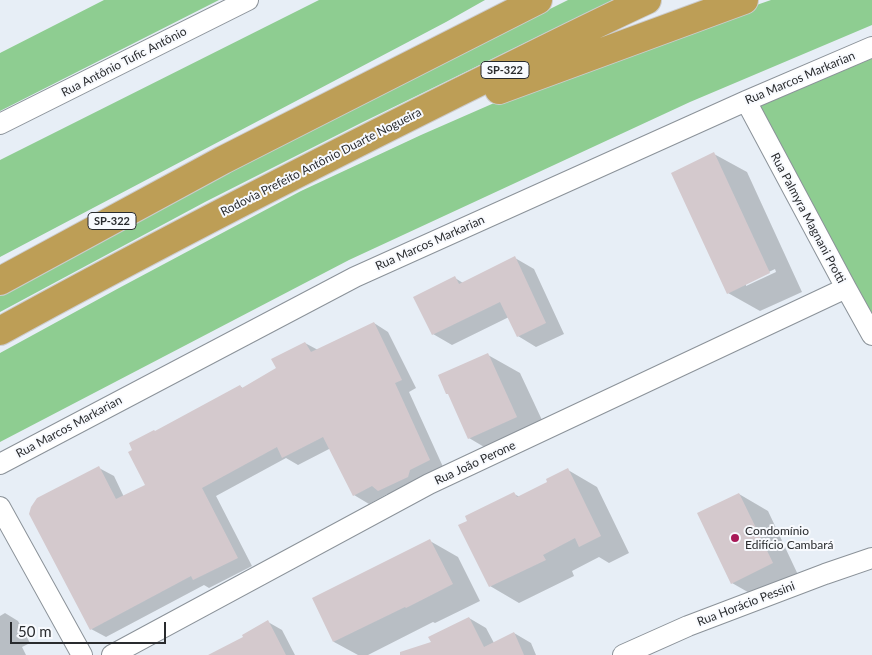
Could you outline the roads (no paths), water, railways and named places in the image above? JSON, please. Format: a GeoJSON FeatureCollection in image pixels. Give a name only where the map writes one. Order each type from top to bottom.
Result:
{"type":"FeatureCollection","features":[{"type":"Feature","properties":{"kind":"highway"},"geometry":{"type":"LineString","coordinates":[[349,96],[507,0]]}},
{"type":"Feature","properties":{"kind":"highway","name":"SP-322"},"geometry":{"type":"LineString","coordinates":[[0,281],[224,160],[538,0]]}},
{"type":"Feature","properties":{"kind":"highway","name":"Rodovia Prefeito Antônio Duarte Nogueira"},"geometry":{"type":"LineString","coordinates":[[0,331],[222,212],[647,0]]}},
{"type":"Feature","properties":{"kind":"highway"},"geometry":{"type":"LineString","coordinates":[[364,140],[744,0]]}},
{"type":"Feature","properties":{"kind":"street","name":"Rua Antônio Tufic Antônio"},"geometry":{"type":"LineString","coordinates":[[0,124],[248,0]]}},
{"type":"Feature","properties":{"kind":"street","name":"Rua Marcos Markarian"},"geometry":{"type":"LineString","coordinates":[[0,464],[355,277],[746,101],[872,48]]}},
{"type":"Feature","properties":{"kind":"street","name":"Rua Palmyra Magnani Protti"},"geometry":{"type":"LineString","coordinates":[[746,101],[872,335]]}},
{"type":"Feature","properties":{"kind":"street","name":"Rua João Perone"},"geometry":{"type":"LineString","coordinates":[[112,655],[429,484],[846,288]]}},
{"type":"Feature","properties":{"kind":"street"},"geometry":{"type":"LineString","coordinates":[[0,507],[82,655]]}},
{"type":"Feature","properties":{"kind":"street","name":"Rua Horácio Pessini"},"geometry":{"type":"LineString","coordinates":[[623,655],[688,626],[872,558]]}},
{"type":"Feature","properties":{"kind":"place","name":"Condomínio Edifício Cambará"},"geometry":{"type":"Point","coordinates":[735,538]}}]}
